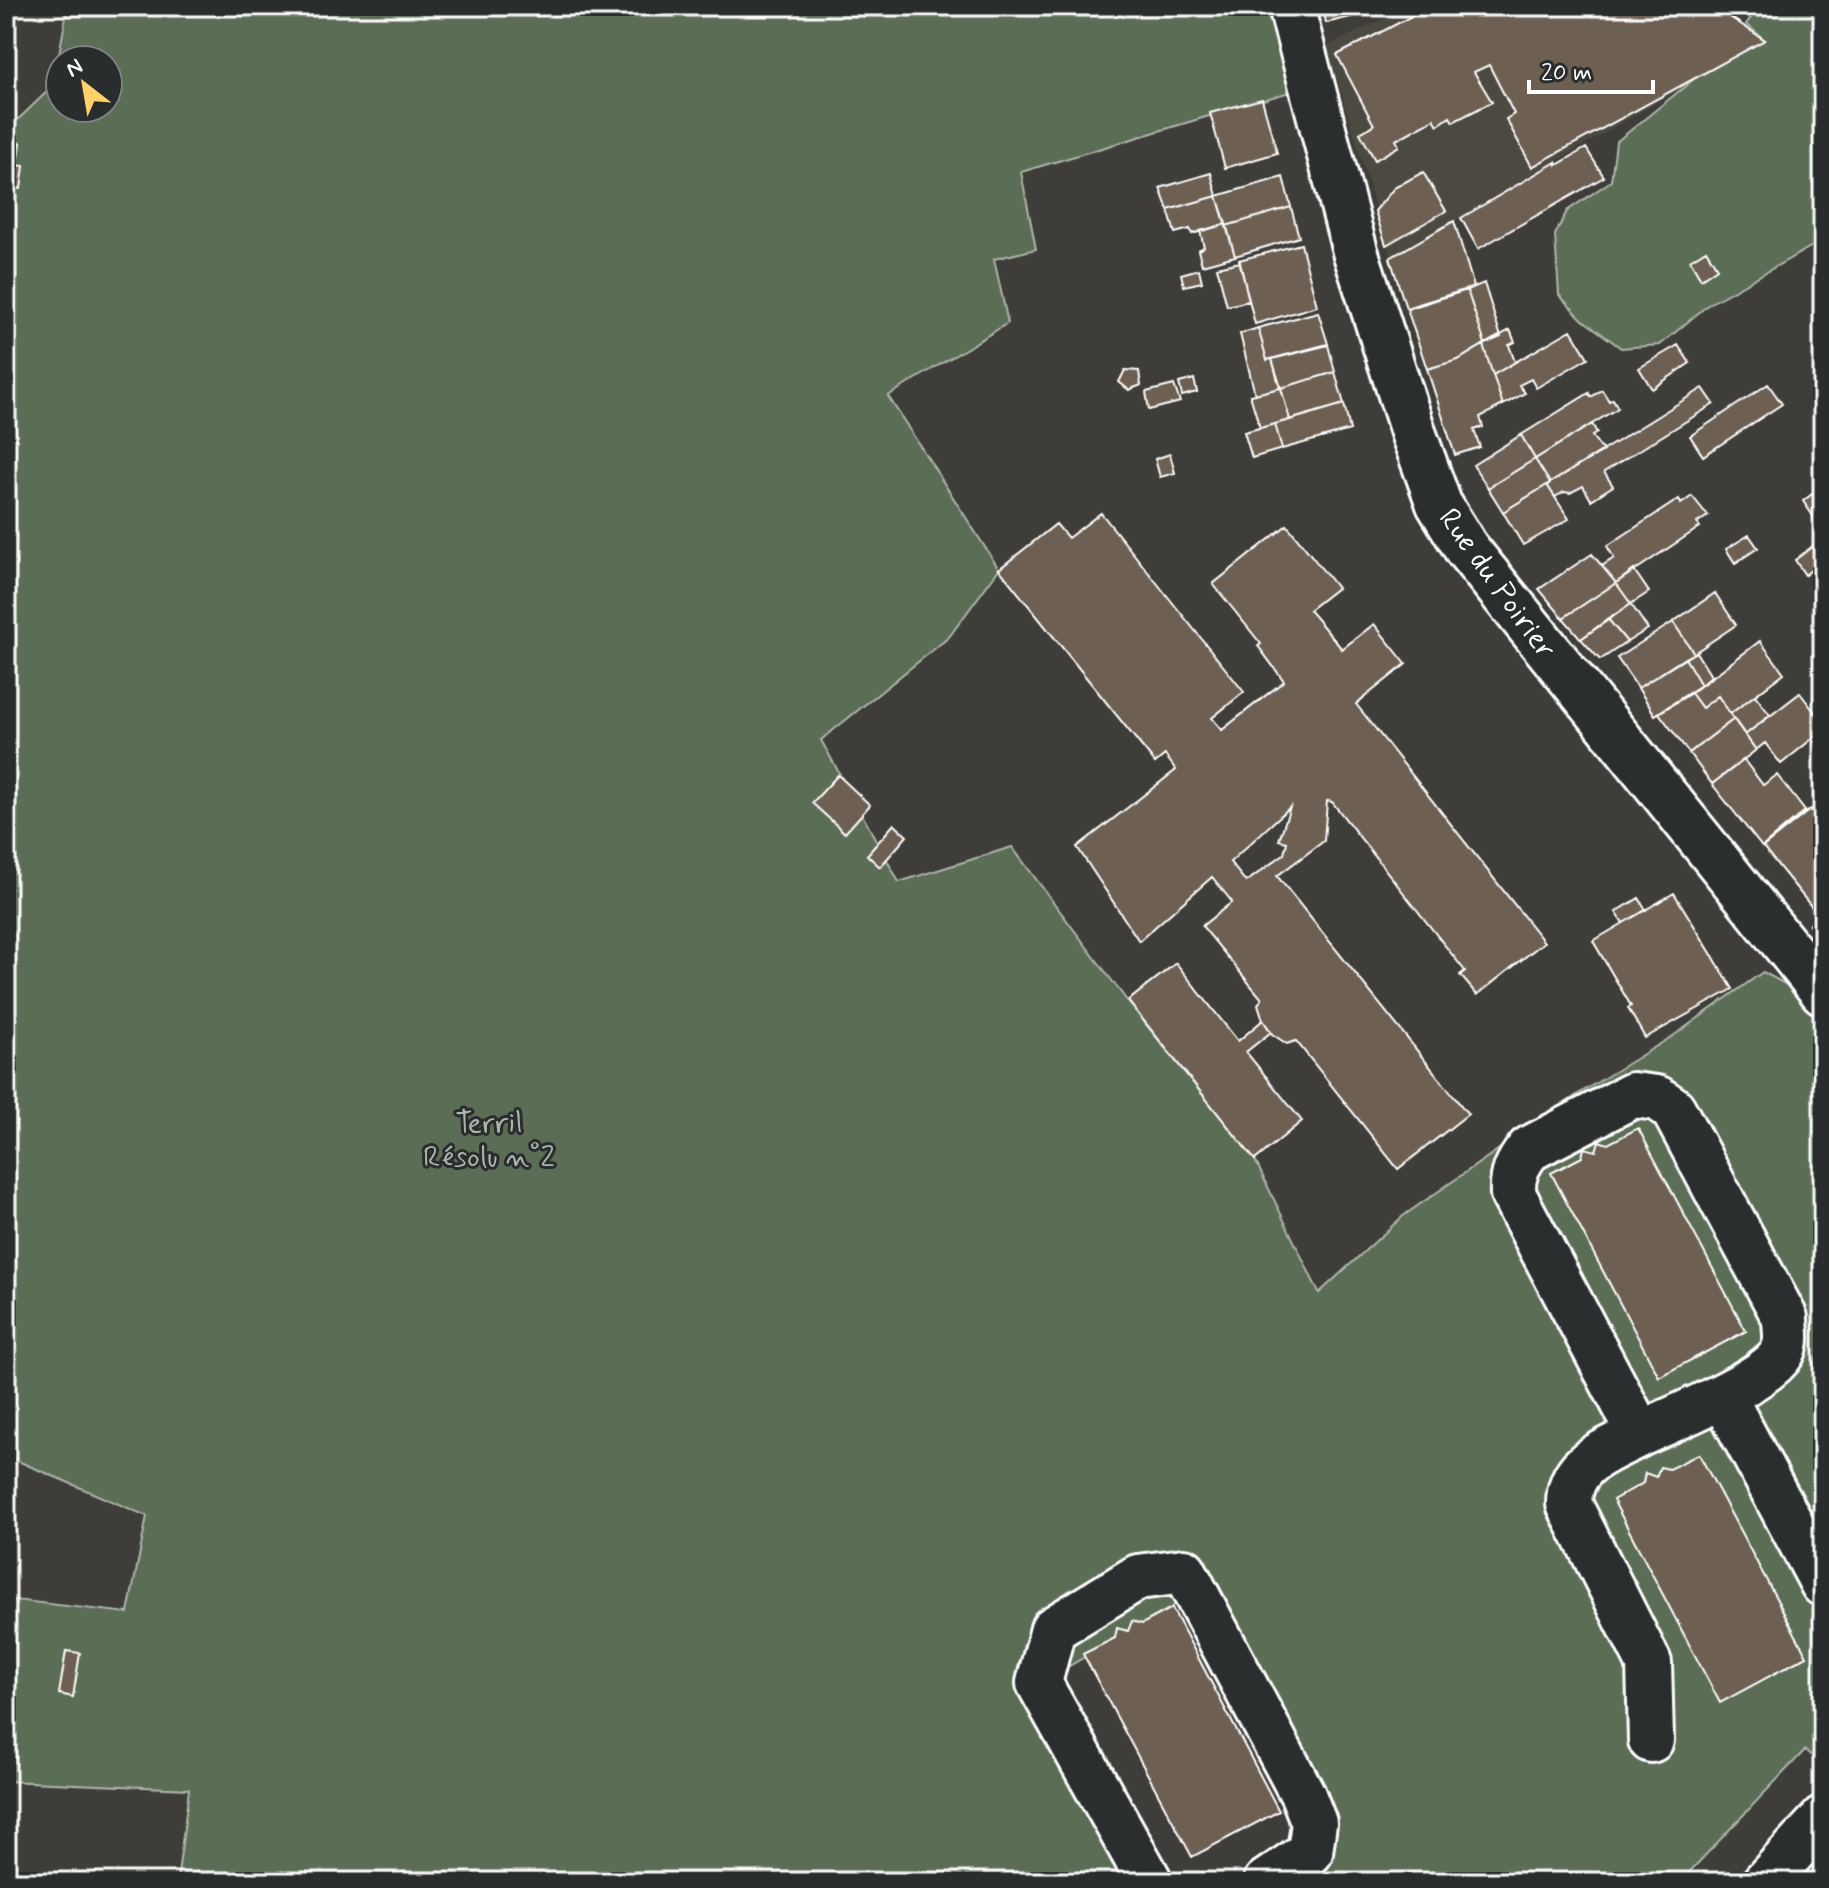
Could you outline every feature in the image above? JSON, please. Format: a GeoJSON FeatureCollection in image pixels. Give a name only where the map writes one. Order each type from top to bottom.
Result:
{"type":"FeatureCollection","features":[{"type":"Feature","properties":{"kind":"street","name":"Rue du Poirier"},"geometry":{"type":"LineString","coordinates":[[1291,6],[1355,251],[1439,504],[1466,548],[1823,992]]}},
{"type":"Feature","properties":{"kind":"street"},"geometry":{"type":"LineString","coordinates":[[1640,1434],[1513,1194],[1512,1178],[1518,1163],[1529,1149],[1633,1095],[1657,1098],[1673,1109],[1785,1318],[1784,1351],[1775,1364],[1723,1396],[1640,1434],[1581,1467],[1569,1486],[1569,1504],[1649,1663],[1651,1740]]}},
{"type":"Feature","properties":{"kind":"street"},"geometry":{"type":"LineString","coordinates":[[1723,1396],[1823,1584]]}},
{"type":"Feature","properties":{"kind":"street"},"geometry":{"type":"LineString","coordinates":[[1150,1882],[1039,1683],[1053,1629],[1138,1577],[1184,1571],[1303,1795],[1314,1823],[1310,1852],[1266,1882]]}},
{"type":"Feature","properties":{"kind":"street"},"geometry":{"type":"LineString","coordinates":[[1765,1882],[1823,1819]]}},
{"type":"Feature","properties":{"kind":"shaded area"},"geometry":{"type":"Polygon","coordinates":[[[1411,6],[1713,6],[1765,39],[1391,258],[1327,46],[1411,6]]]}},
{"type":"Feature","properties":{"kind":"green space","name":"Terril Résolu n°2"},"geometry":{"type":"Polygon","coordinates":[[[68,6],[1291,6],[1310,86],[1021,172],[1036,249],[994,259],[1008,323],[888,396],[999,569],[949,637],[821,740],[899,882],[1012,847],[1128,1002],[1255,1160],[1319,1293],[1403,1216],[1578,1094],[1673,1036],[1763,972],[1811,998],[1823,1013],[1823,1352],[1813,1362],[1823,1388],[1823,1766],[1805,1750],[1680,1882],[1327,1882],[1310,1852],[1300,1818],[1175,1605],[1040,1683],[1135,1882],[177,1882],[189,1789],[6,1781],[6,1599],[128,1613],[147,1516],[6,1456],[6,131],[44,95],[44,124],[124,124],[124,44],[61,44],[68,6]]]}},
{"type":"Feature","properties":{"kind":"green space"},"geometry":{"type":"Polygon","coordinates":[[[1758,6],[1823,6],[1823,240],[1709,304],[1660,345],[1621,348],[1583,320],[1559,295],[1555,235],[1567,211],[1611,181],[1616,142],[1694,79],[1764,39],[1746,24],[1758,9],[1762,10],[1758,6]]]}},
{"type":"Feature","properties":{"kind":"building"},"geometry":{"type":"Polygon","coordinates":[[[1323,6],[1386,6],[1387,8],[1326,23],[1323,6]]]}},
{"type":"Feature","properties":{"kind":"building"},"geometry":{"type":"Polygon","coordinates":[[[1431,6],[1713,6],[1765,40],[1532,167],[1506,119],[1514,114],[1489,65],[1474,72],[1492,102],[1453,122],[1450,117],[1438,125],[1434,119],[1396,140],[1399,146],[1375,160],[1360,133],[1374,125],[1337,55],[1431,6]]]}},
{"type":"Feature","properties":{"kind":"building"},"geometry":{"type":"Polygon","coordinates":[[[1262,99],[1277,153],[1225,168],[1210,113],[1262,99]]]}},
{"type":"Feature","properties":{"kind":"building"},"geometry":{"type":"Polygon","coordinates":[[[8,131],[16,132],[15,142],[21,143],[19,157],[6,155],[8,131]]]}},
{"type":"Feature","properties":{"kind":"building"},"geometry":{"type":"Polygon","coordinates":[[[1586,148],[1604,177],[1478,249],[1461,218],[1556,162],[1557,165],[1586,148]]]}},
{"type":"Feature","properties":{"kind":"building"},"geometry":{"type":"Polygon","coordinates":[[[9,164],[24,166],[21,189],[6,187],[9,164]]]}},
{"type":"Feature","properties":{"kind":"building"},"geometry":{"type":"Polygon","coordinates":[[[1423,172],[1446,211],[1386,245],[1375,211],[1394,188],[1423,172]]]}},
{"type":"Feature","properties":{"kind":"building"},"geometry":{"type":"Polygon","coordinates":[[[1211,173],[1217,196],[1168,210],[1160,188],[1211,173]]]}},
{"type":"Feature","properties":{"kind":"building"},"geometry":{"type":"Polygon","coordinates":[[[1283,177],[1291,207],[1226,226],[1217,196],[1283,177]]]}},
{"type":"Feature","properties":{"kind":"building"},"geometry":{"type":"Polygon","coordinates":[[[1217,196],[1226,224],[1192,234],[1190,229],[1175,233],[1168,210],[1217,196]]]}},
{"type":"Feature","properties":{"kind":"building"},"geometry":{"type":"Polygon","coordinates":[[[1291,207],[1299,237],[1235,256],[1226,226],[1291,207]]]}},
{"type":"Feature","properties":{"kind":"building"},"geometry":{"type":"Polygon","coordinates":[[[1454,221],[1474,287],[1406,308],[1390,258],[1454,221]]]}},
{"type":"Feature","properties":{"kind":"building"},"geometry":{"type":"Polygon","coordinates":[[[1226,224],[1235,256],[1202,265],[1198,250],[1204,247],[1200,231],[1226,224]]]}},
{"type":"Feature","properties":{"kind":"building"},"geometry":{"type":"Polygon","coordinates":[[[1301,244],[1317,306],[1255,324],[1239,260],[1301,244]]]}},
{"type":"Feature","properties":{"kind":"building"},"geometry":{"type":"Polygon","coordinates":[[[1706,250],[1717,268],[1701,279],[1690,260],[1706,250]]]}},
{"type":"Feature","properties":{"kind":"building"},"geometry":{"type":"Polygon","coordinates":[[[1240,262],[1249,301],[1227,306],[1217,267],[1240,262]]]}},
{"type":"Feature","properties":{"kind":"building"},"geometry":{"type":"Polygon","coordinates":[[[1199,269],[1202,282],[1184,286],[1181,274],[1199,269]]]}},
{"type":"Feature","properties":{"kind":"building"},"geometry":{"type":"Polygon","coordinates":[[[1484,283],[1501,337],[1485,344],[1467,290],[1484,283]]]}},
{"type":"Feature","properties":{"kind":"building"},"geometry":{"type":"Polygon","coordinates":[[[1467,290],[1485,344],[1458,360],[1427,369],[1407,309],[1467,290]]]}},
{"type":"Feature","properties":{"kind":"building"},"geometry":{"type":"Polygon","coordinates":[[[1318,312],[1328,344],[1267,360],[1258,328],[1318,312]]]}},
{"type":"Feature","properties":{"kind":"building"},"geometry":{"type":"Polygon","coordinates":[[[1258,328],[1267,360],[1272,359],[1280,388],[1255,394],[1240,334],[1258,328]]]}},
{"type":"Feature","properties":{"kind":"building"},"geometry":{"type":"Polygon","coordinates":[[[1510,330],[1515,342],[1509,345],[1515,362],[1493,375],[1483,345],[1510,330]]]}},
{"type":"Feature","properties":{"kind":"building"},"geometry":{"type":"Polygon","coordinates":[[[1571,330],[1588,358],[1536,388],[1531,379],[1519,385],[1525,393],[1503,405],[1493,375],[1571,330]]]}},
{"type":"Feature","properties":{"kind":"building"},"geometry":{"type":"Polygon","coordinates":[[[1328,345],[1335,372],[1281,388],[1272,359],[1328,345]]]}},
{"type":"Feature","properties":{"kind":"building"},"geometry":{"type":"Polygon","coordinates":[[[1483,345],[1503,405],[1480,417],[1483,427],[1474,430],[1480,447],[1455,455],[1427,369],[1458,360],[1483,345]]]}},
{"type":"Feature","properties":{"kind":"building"},"geometry":{"type":"Polygon","coordinates":[[[1678,345],[1690,363],[1652,389],[1639,368],[1678,345]]]}},
{"type":"Feature","properties":{"kind":"building"},"geometry":{"type":"Polygon","coordinates":[[[1125,370],[1139,371],[1141,385],[1129,390],[1119,382],[1125,370]]]}},
{"type":"Feature","properties":{"kind":"building"},"geometry":{"type":"Polygon","coordinates":[[[1335,372],[1344,404],[1290,420],[1281,388],[1335,372]]]}},
{"type":"Feature","properties":{"kind":"building"},"geometry":{"type":"Polygon","coordinates":[[[1194,379],[1197,392],[1182,396],[1179,383],[1194,379]]]}},
{"type":"Feature","properties":{"kind":"building"},"geometry":{"type":"Polygon","coordinates":[[[1768,384],[1782,404],[1703,456],[1690,436],[1768,384]]]}},
{"type":"Feature","properties":{"kind":"building"},"geometry":{"type":"Polygon","coordinates":[[[1174,385],[1180,402],[1149,410],[1146,392],[1174,385]]]}},
{"type":"Feature","properties":{"kind":"building"},"geometry":{"type":"Polygon","coordinates":[[[1281,388],[1290,420],[1260,428],[1250,395],[1281,388]]]}},
{"type":"Feature","properties":{"kind":"building"},"geometry":{"type":"Polygon","coordinates":[[[1703,388],[1714,404],[1604,472],[1613,486],[1591,500],[1583,486],[1555,497],[1547,485],[1703,388]]]}},
{"type":"Feature","properties":{"kind":"building"},"geometry":{"type":"Polygon","coordinates":[[[1602,390],[1618,408],[1535,459],[1521,435],[1589,393],[1591,397],[1602,390]]]}},
{"type":"Feature","properties":{"kind":"building"},"geometry":{"type":"Polygon","coordinates":[[[1344,404],[1350,430],[1282,449],[1275,424],[1344,404]]]}},
{"type":"Feature","properties":{"kind":"building"},"geometry":{"type":"Polygon","coordinates":[[[1275,424],[1282,449],[1252,458],[1244,432],[1275,424]]]}},
{"type":"Feature","properties":{"kind":"building"},"geometry":{"type":"Polygon","coordinates":[[[1592,424],[1597,433],[1592,436],[1603,451],[1550,483],[1535,459],[1592,424]]]}},
{"type":"Feature","properties":{"kind":"building"},"geometry":{"type":"Polygon","coordinates":[[[1521,435],[1535,459],[1488,488],[1473,465],[1521,435]]]}},
{"type":"Feature","properties":{"kind":"building"},"geometry":{"type":"Polygon","coordinates":[[[1170,454],[1175,473],[1160,477],[1155,459],[1170,454]]]}},
{"type":"Feature","properties":{"kind":"building"},"geometry":{"type":"Polygon","coordinates":[[[1535,459],[1550,483],[1503,512],[1488,488],[1535,459]]]}},
{"type":"Feature","properties":{"kind":"building"},"geometry":{"type":"Polygon","coordinates":[[[1547,485],[1569,519],[1523,545],[1503,512],[1547,485]]]}},
{"type":"Feature","properties":{"kind":"building"},"geometry":{"type":"Polygon","coordinates":[[[1815,492],[1823,503],[1823,510],[1813,516],[1803,501],[1815,492]]]}},
{"type":"Feature","properties":{"kind":"building"},"geometry":{"type":"Polygon","coordinates":[[[1692,496],[1708,516],[1697,523],[1700,527],[1616,583],[1602,566],[1614,558],[1607,546],[1679,499],[1681,504],[1692,496]]]}},
{"type":"Feature","properties":{"kind":"building"},"geometry":{"type":"Polygon","coordinates":[[[1101,513],[1244,692],[1212,718],[1222,730],[1284,681],[1258,646],[1261,644],[1213,584],[1287,525],[1337,588],[1309,610],[1342,649],[1374,624],[1406,664],[1356,704],[1544,942],[1477,995],[1460,975],[1465,971],[1332,802],[1327,801],[1324,841],[1277,876],[1468,1114],[1398,1169],[1296,1041],[1287,1044],[1272,1034],[1258,1004],[1262,999],[1202,926],[1232,902],[1212,877],[1139,941],[1077,847],[1176,770],[1165,755],[1155,763],[999,569],[1056,524],[1068,538],[1101,513]],[[1290,807],[1230,862],[1246,882],[1284,854],[1287,842],[1279,840],[1290,807]]]}},
{"type":"Feature","properties":{"kind":"building"},"geometry":{"type":"Polygon","coordinates":[[[1749,535],[1758,548],[1735,563],[1726,549],[1749,535]]]}},
{"type":"Feature","properties":{"kind":"building"},"geometry":{"type":"Polygon","coordinates":[[[1818,542],[1823,549],[1823,560],[1805,575],[1795,560],[1818,542]]]}},
{"type":"Feature","properties":{"kind":"building"},"geometry":{"type":"Polygon","coordinates":[[[1592,554],[1616,583],[1563,618],[1539,589],[1592,554]]]}},
{"type":"Feature","properties":{"kind":"building"},"geometry":{"type":"Polygon","coordinates":[[[1634,570],[1649,592],[1631,604],[1616,583],[1634,570]]]}},
{"type":"Feature","properties":{"kind":"building"},"geometry":{"type":"Polygon","coordinates":[[[1616,583],[1631,604],[1581,639],[1563,618],[1616,583]]]}},
{"type":"Feature","properties":{"kind":"building"},"geometry":{"type":"Polygon","coordinates":[[[1715,593],[1736,625],[1694,653],[1673,622],[1715,593]]]}},
{"type":"Feature","properties":{"kind":"building"},"geometry":{"type":"Polygon","coordinates":[[[1631,604],[1648,629],[1627,642],[1608,619],[1631,604]]]}},
{"type":"Feature","properties":{"kind":"building"},"geometry":{"type":"Polygon","coordinates":[[[1608,619],[1627,642],[1600,660],[1581,639],[1608,619]]]}},
{"type":"Feature","properties":{"kind":"building"},"geometry":{"type":"Polygon","coordinates":[[[1673,622],[1694,653],[1638,688],[1617,658],[1673,622]]]}},
{"type":"Feature","properties":{"kind":"building"},"geometry":{"type":"Polygon","coordinates":[[[1760,641],[1784,673],[1730,714],[1718,696],[1702,708],[1691,693],[1760,641]]]}},
{"type":"Feature","properties":{"kind":"building"},"geometry":{"type":"Polygon","coordinates":[[[1696,652],[1711,676],[1701,685],[1685,658],[1696,652]]]}},
{"type":"Feature","properties":{"kind":"building"},"geometry":{"type":"Polygon","coordinates":[[[1685,658],[1701,685],[1655,715],[1638,688],[1685,658]]]}},
{"type":"Feature","properties":{"kind":"building"},"geometry":{"type":"Polygon","coordinates":[[[1691,693],[1702,708],[1718,696],[1734,719],[1689,753],[1659,713],[1691,693]]]}},
{"type":"Feature","properties":{"kind":"building"},"geometry":{"type":"Polygon","coordinates":[[[1800,693],[1823,723],[1823,730],[1781,764],[1765,743],[1756,750],[1745,735],[1800,693]]]}},
{"type":"Feature","properties":{"kind":"building"},"geometry":{"type":"Polygon","coordinates":[[[1755,695],[1770,715],[1745,735],[1730,714],[1755,695]]]}},
{"type":"Feature","properties":{"kind":"building"},"geometry":{"type":"Polygon","coordinates":[[[1734,719],[1756,750],[1712,784],[1689,753],[1734,719]]]}},
{"type":"Feature","properties":{"kind":"building"},"geometry":{"type":"Polygon","coordinates":[[[1744,760],[1763,785],[1777,775],[1805,811],[1762,847],[1712,784],[1744,760]]]}},
{"type":"Feature","properties":{"kind":"building"},"geometry":{"type":"Polygon","coordinates":[[[838,775],[870,805],[845,833],[812,803],[838,775]]]}},
{"type":"Feature","properties":{"kind":"building"},"geometry":{"type":"Polygon","coordinates":[[[1811,809],[1823,824],[1823,904],[1815,911],[1763,847],[1811,809]]]}},
{"type":"Feature","properties":{"kind":"building"},"geometry":{"type":"Polygon","coordinates":[[[894,824],[907,836],[880,867],[867,855],[894,824]]]}},
{"type":"Feature","properties":{"kind":"building"},"geometry":{"type":"Polygon","coordinates":[[[1674,893],[1733,989],[1645,1038],[1628,1008],[1631,1006],[1593,941],[1674,893]]]}},
{"type":"Feature","properties":{"kind":"building"},"geometry":{"type":"Polygon","coordinates":[[[1639,898],[1646,910],[1623,923],[1616,912],[1639,898]]]}},
{"type":"Feature","properties":{"kind":"building"},"geometry":{"type":"Polygon","coordinates":[[[1823,913],[1823,941],[1809,925],[1823,913]]]}},
{"type":"Feature","properties":{"kind":"building"},"geometry":{"type":"Polygon","coordinates":[[[1176,963],[1238,1041],[1263,1020],[1271,1032],[1246,1052],[1302,1121],[1255,1160],[1128,1001],[1176,963]]]}},
{"type":"Feature","properties":{"kind":"building"},"geometry":{"type":"Polygon","coordinates":[[[1638,1128],[1746,1331],[1659,1377],[1551,1173],[1582,1157],[1584,1148],[1596,1151],[1599,1141],[1608,1144],[1638,1128]]]}},
{"type":"Feature","properties":{"kind":"building"},"geometry":{"type":"Polygon","coordinates":[[[1699,1454],[1807,1656],[1720,1703],[1613,1500],[1643,1483],[1645,1473],[1656,1477],[1660,1467],[1669,1469],[1699,1454]]]}},
{"type":"Feature","properties":{"kind":"building"},"geometry":{"type":"Polygon","coordinates":[[[1172,1608],[1279,1811],[1192,1857],[1083,1654],[1115,1638],[1117,1628],[1128,1631],[1132,1621],[1142,1624],[1172,1608]]]}},
{"type":"Feature","properties":{"kind":"building"},"geometry":{"type":"Polygon","coordinates":[[[66,1651],[80,1653],[73,1697],[59,1694],[66,1651]]]}}]}
